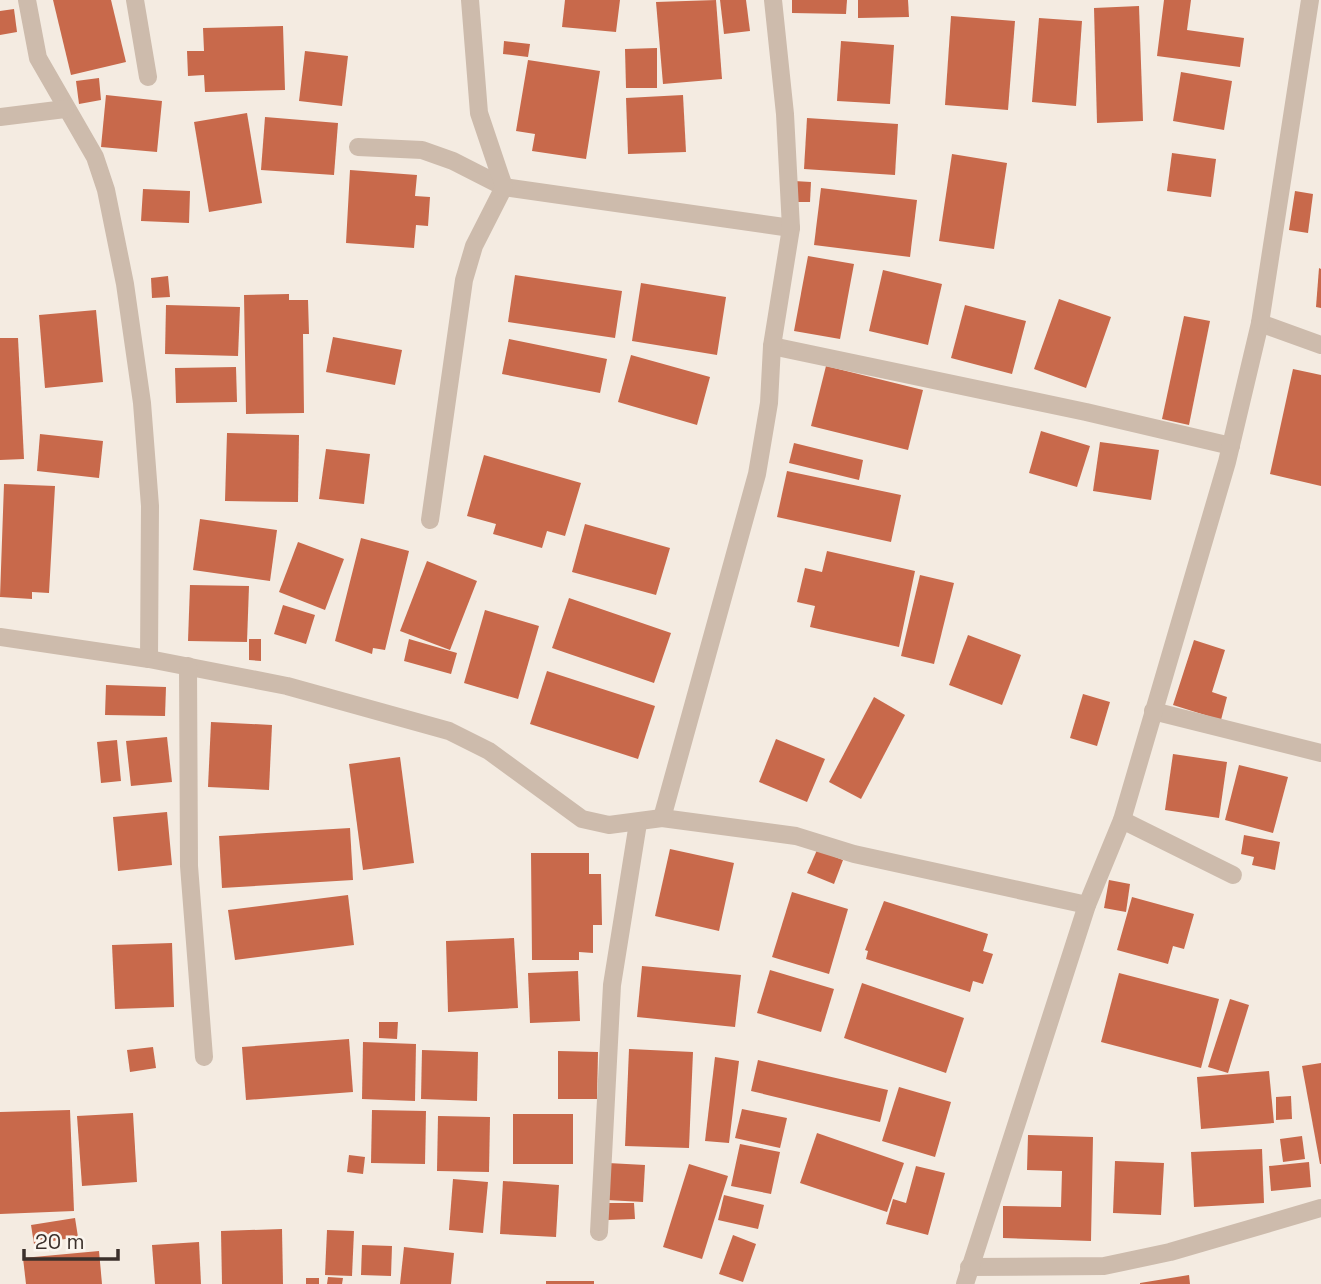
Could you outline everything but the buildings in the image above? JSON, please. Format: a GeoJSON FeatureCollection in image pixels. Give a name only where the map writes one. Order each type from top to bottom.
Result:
{"type":"FeatureCollection","features":[{"type":"Feature","properties":{"kind":"street"},"geometry":{"type":"LineString","coordinates":[[27,0],[38,58],[99,168],[125,284],[142,403],[150,506],[149,659]]}},
{"type":"Feature","properties":{"kind":"street"},"geometry":{"type":"LineString","coordinates":[[135,0],[148,77]]}},
{"type":"Feature","properties":{"kind":"street"},"geometry":{"type":"LineString","coordinates":[[430,520],[464,280],[474,246],[504,187],[479,113],[470,0]]}},
{"type":"Feature","properties":{"kind":"street"},"geometry":{"type":"LineString","coordinates":[[662,818],[757,474],[769,403],[772,346],[791,228],[785,114],[773,0]]}},
{"type":"Feature","properties":{"kind":"street"},"geometry":{"type":"LineString","coordinates":[[1310,0],[1313,45],[1284,150],[1260,323],[1231,446],[1122,820],[1087,905],[967,1276],[1104,1266],[1170,1252],[1321,1208]]}},
{"type":"Feature","properties":{"kind":"street"},"geometry":{"type":"LineString","coordinates":[[0,117],[65,109]]}},
{"type":"Feature","properties":{"kind":"street"},"geometry":{"type":"LineString","coordinates":[[358,146],[422,150],[453,161],[504,187],[791,228]]}},
{"type":"Feature","properties":{"kind":"street"},"geometry":{"type":"LineString","coordinates":[[1260,323],[1321,345]]}},
{"type":"Feature","properties":{"kind":"street"},"geometry":{"type":"LineString","coordinates":[[772,346],[1086,412],[1231,446]]}},
{"type":"Feature","properties":{"kind":"street"},"geometry":{"type":"LineString","coordinates":[[0,637],[149,659],[287,686],[449,731],[489,751],[582,819],[609,825],[662,818],[796,836],[854,854],[1087,905]]}},
{"type":"Feature","properties":{"kind":"street"},"geometry":{"type":"LineString","coordinates":[[188,666],[189,866],[204,1057]]}},
{"type":"Feature","properties":{"kind":"street"},"geometry":{"type":"LineString","coordinates":[[1153,711],[1321,753]]}},
{"type":"Feature","properties":{"kind":"street"},"geometry":{"type":"LineString","coordinates":[[1122,820],[1233,875]]}},
{"type":"Feature","properties":{"kind":"street"},"geometry":{"type":"LineString","coordinates":[[598,1232],[612,985],[638,823]]}}]}
